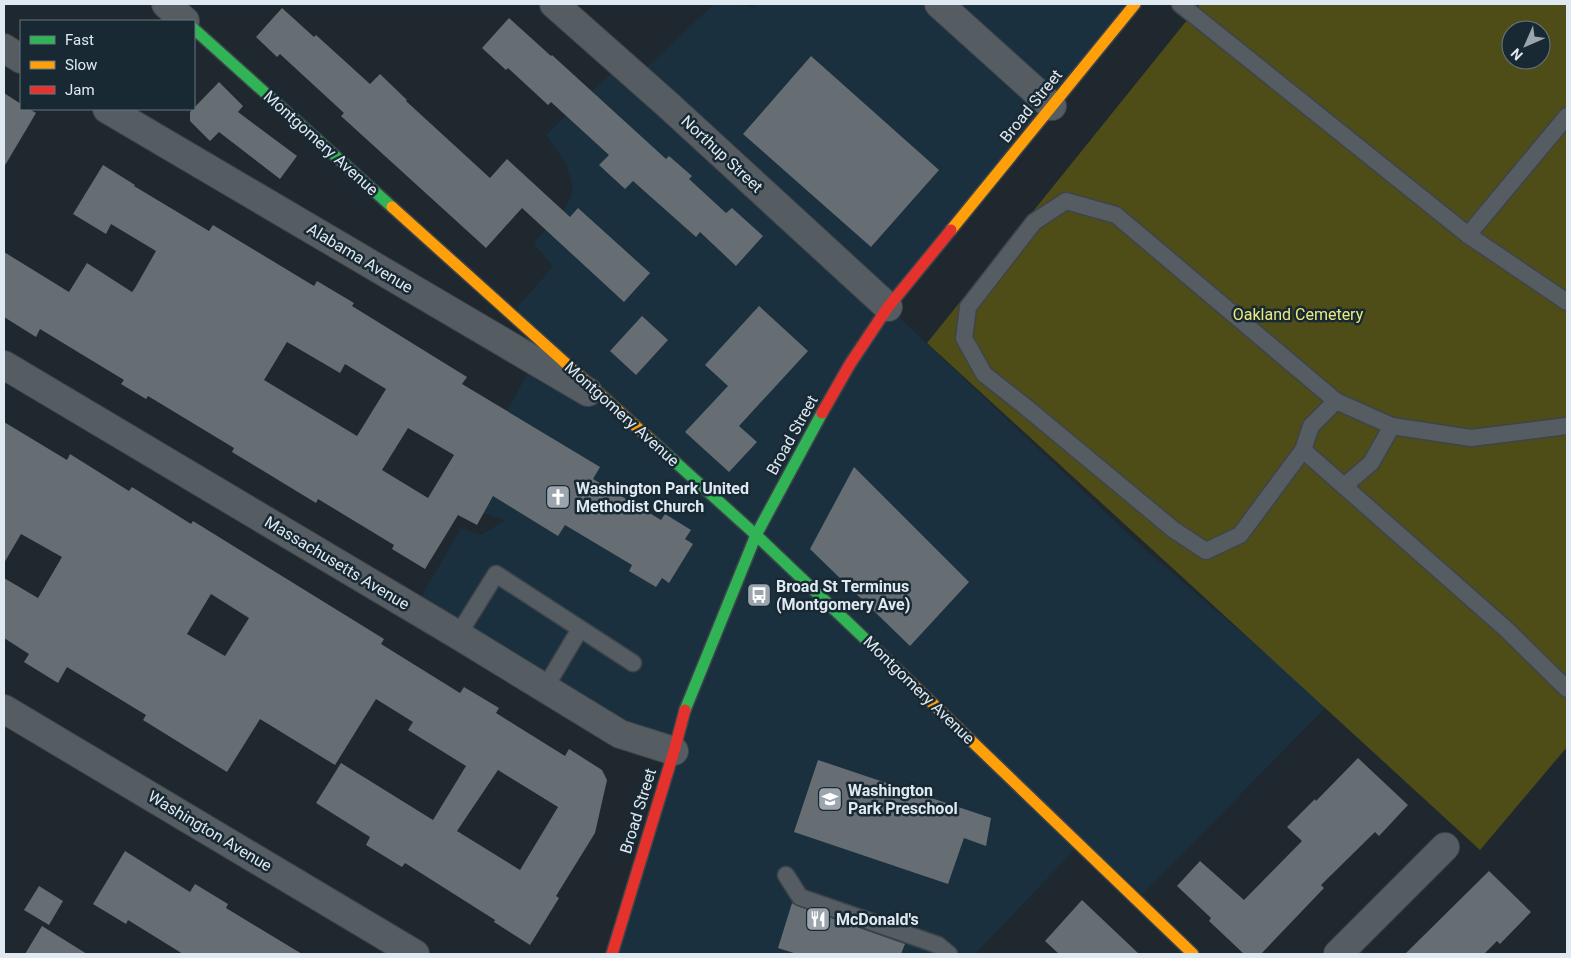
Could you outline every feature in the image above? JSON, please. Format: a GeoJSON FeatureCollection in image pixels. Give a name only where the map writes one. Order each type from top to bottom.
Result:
{"type":"FeatureCollection","features":[{"type":"Feature","properties":{"kind":"street"},"geometry":{"type":"LineString","coordinates":[[166,4],[184,20]]}},
{"type":"Feature","properties":{"kind":"street","name":"Northup Street"},"geometry":{"type":"LineString","coordinates":[[554,4],[668,104],[888,307]]}},
{"type":"Feature","properties":{"kind":"street"},"geometry":{"type":"LineString","coordinates":[[939,4],[1052,106]]}},
{"type":"Feature","properties":{"kind":"street","name":"Broad Street"},"geometry":{"type":"LineString","coordinates":[[612,954],[684,714],[756,535],[803,447],[850,364],[888,307],[1135,4]]}},
{"type":"Feature","properties":{"kind":"street","name":"Montgomery Avenue"},"geometry":{"type":"LineString","coordinates":[[195,30],[756,535],[1193,954]]}},
{"type":"Feature","properties":{"kind":"street"},"geometry":{"type":"LineString","coordinates":[[4,48],[20,57]]}},
{"type":"Feature","properties":{"kind":"street","name":"Alabama Avenue"},"geometry":{"type":"LineString","coordinates":[[108,110],[614,408]]}},
{"type":"Feature","properties":{"kind":"street","name":"Massachusetts Avenue"},"geometry":{"type":"LineString","coordinates":[[4,365],[458,635],[620,734],[674,750]]}},
{"type":"Feature","properties":{"kind":"street","name":"Washington Avenue"},"geometry":{"type":"LineString","coordinates":[[4,709],[415,954]]}},
{"type":"Feature","properties":{"kind":"street"},"geometry":{"type":"LineString","coordinates":[[1338,954],[1445,848]]}},
{"type":"Feature","properties":{"kind":"lane"},"geometry":{"type":"LineString","coordinates":[[1180,4],[1468,235],[1567,302]]}},
{"type":"Feature","properties":{"kind":"lane"},"geometry":{"type":"LineString","coordinates":[[1468,235],[1567,116]]}},
{"type":"Feature","properties":{"kind":"lane"},"geometry":{"type":"LineString","coordinates":[[1336,401],[1311,426],[1303,450],[1240,535],[1206,551],[1174,530],[984,374],[964,338],[968,307],[1034,222],[1066,201],[1116,215],[1336,401],[1392,426],[1471,438],[1567,426]]}},
{"type":"Feature","properties":{"kind":"lane"},"geometry":{"type":"LineString","coordinates":[[1344,486],[1371,463],[1392,426]]}},
{"type":"Feature","properties":{"kind":"lane"},"geometry":{"type":"LineString","coordinates":[[1303,450],[1506,629],[1567,689]]}},
{"type":"Feature","properties":{"kind":"lane"},"geometry":{"type":"LineString","coordinates":[[458,635],[496,574],[633,663]]}},
{"type":"Feature","properties":{"kind":"lane"},"geometry":{"type":"LineString","coordinates":[[545,688],[580,629]]}},
{"type":"Feature","properties":{"kind":"lane"},"geometry":{"type":"LineString","coordinates":[[786,875],[800,897],[938,945],[949,954]]}},
{"type":"Feature","properties":{"kind":"shaded area"},"geometry":{"type":"Polygon","coordinates":[[[714,4],[739,4],[754,8],[758,4],[1135,4],[888,307],[1142,547],[1327,706],[1143,894],[1083,841],[975,954],[620,954],[671,754],[420,602],[461,528],[481,535],[506,520],[477,511],[464,489],[535,360],[517,307],[553,267],[534,243],[568,204],[573,188],[566,163],[546,135],[622,63],[641,73],[714,4]]]}},
{"type":"Feature","properties":{"kind":"green space","name":"Oakland Cemetery"},"geometry":{"type":"Polygon","coordinates":[[[1200,4],[1567,4],[1567,747],[1480,850],[927,343],[1200,4]]]}},
{"type":"Feature","properties":{"kind":"building"},"geometry":{"type":"Polygon","coordinates":[[[282,8],[314,37],[316,35],[370,84],[380,74],[406,101],[490,178],[507,159],[570,217],[578,208],[650,273],[624,302],[522,208],[486,248],[341,116],[344,113],[280,54],[277,57],[256,37],[282,8]]]}},
{"type":"Feature","properties":{"kind":"building"},"geometry":{"type":"Polygon","coordinates":[[[509,18],[666,159],[669,156],[692,176],[689,179],[726,213],[732,208],[763,236],[736,266],[700,232],[696,237],[633,181],[625,189],[599,165],[609,155],[551,102],[548,105],[508,68],[506,70],[482,48],[509,18]]]}},
{"type":"Feature","properties":{"kind":"building"},"geometry":{"type":"Polygon","coordinates":[[[811,56],[939,170],[871,247],[743,134],[811,56]]]}},
{"type":"Feature","properties":{"kind":"building"},"geometry":{"type":"Polygon","coordinates":[[[219,82],[243,106],[238,112],[297,156],[280,179],[219,132],[210,141],[190,121],[190,112],[195,110],[195,107],[219,82]]]}},
{"type":"Feature","properties":{"kind":"building"},"geometry":{"type":"Polygon","coordinates":[[[4,93],[20,103],[20,110],[31,110],[36,113],[4,167],[4,93]]]}},
{"type":"Feature","properties":{"kind":"building"},"geometry":{"type":"Polygon","coordinates":[[[103,165],[209,231],[213,225],[314,286],[317,281],[354,303],[352,306],[467,377],[462,384],[600,467],[593,479],[661,520],[665,514],[691,530],[685,539],[693,544],[669,583],[662,578],[656,587],[629,571],[632,565],[565,525],[558,536],[493,496],[477,525],[458,515],[425,569],[392,549],[394,545],[318,499],[316,503],[232,452],[234,448],[148,396],[146,399],[121,384],[124,380],[40,329],[36,337],[4,317],[4,252],[69,292],[87,263],[132,292],[135,288],[156,251],[111,224],[106,234],[73,214],[103,165]],[[287,342],[264,380],[357,436],[386,389],[345,364],[340,373],[287,342]],[[408,428],[382,470],[428,498],[454,455],[408,428]]]}},
{"type":"Feature","properties":{"kind":"building"},"geometry":{"type":"Polygon","coordinates":[[[759,306],[808,351],[739,426],[757,442],[729,472],[685,432],[728,386],[705,365],[759,306]]]}},
{"type":"Feature","properties":{"kind":"building"},"geometry":{"type":"Polygon","coordinates":[[[642,316],[668,340],[636,375],[610,351],[642,316]]]}},
{"type":"Feature","properties":{"kind":"building"},"geometry":{"type":"Polygon","coordinates":[[[4,422],[67,460],[70,454],[129,491],[132,487],[191,524],[193,521],[384,639],[381,644],[460,693],[464,687],[499,708],[496,713],[565,756],[569,749],[602,770],[607,780],[595,833],[556,896],[559,898],[530,945],[494,922],[495,920],[405,863],[402,867],[366,845],[370,837],[316,803],[341,763],[433,820],[466,766],[408,730],[413,722],[376,699],[335,765],[260,719],[227,772],[143,720],[146,715],[67,667],[58,683],[24,662],[29,654],[4,638],[4,578],[38,598],[62,557],[21,534],[4,563],[4,422]],[[211,594],[187,634],[225,656],[249,618],[211,594]],[[498,770],[457,831],[520,870],[558,807],[498,770]]]}},
{"type":"Feature","properties":{"kind":"building"},"geometry":{"type":"Polygon","coordinates":[[[854,467],[969,582],[910,646],[810,549],[854,467]]]}},
{"type":"Feature","properties":{"kind":"building"},"geometry":{"type":"Polygon","coordinates":[[[1358,758],[1408,805],[1379,836],[1375,832],[1321,885],[1324,888],[1261,954],[1244,954],[1209,921],[1211,918],[1177,886],[1200,861],[1244,900],[1302,841],[1287,827],[1315,799],[1316,801],[1358,758]]]}},
{"type":"Feature","properties":{"kind":"building"},"geometry":{"type":"Polygon","coordinates":[[[818,760],[991,818],[986,846],[964,838],[948,884],[794,832],[818,760]]]}},
{"type":"Feature","properties":{"kind":"building"},"geometry":{"type":"Polygon","coordinates":[[[125,851],[190,892],[195,884],[228,904],[226,908],[302,954],[183,954],[128,920],[126,924],[93,904],[125,851]]]}},
{"type":"Feature","properties":{"kind":"building"},"geometry":{"type":"Polygon","coordinates":[[[1489,871],[1531,912],[1500,944],[1497,941],[1484,954],[1405,954],[1489,871]]]}},
{"type":"Feature","properties":{"kind":"building"},"geometry":{"type":"Polygon","coordinates":[[[39,886],[63,901],[49,925],[24,910],[39,886]]]}},
{"type":"Feature","properties":{"kind":"building"},"geometry":{"type":"Polygon","coordinates":[[[1082,900],[1139,954],[1059,954],[1045,941],[1082,900]]]}},
{"type":"Feature","properties":{"kind":"building","name":"McDonald's"},"geometry":{"type":"Polygon","coordinates":[[[792,903],[905,944],[901,954],[797,954],[778,948],[792,903]]]}},
{"type":"Feature","properties":{"kind":"building"},"geometry":{"type":"Polygon","coordinates":[[[42,926],[87,954],[25,954],[42,926]]]}},
{"type":"Feature","properties":{"kind":"traffic: fast"},"geometry":{"type":"LineString","coordinates":[[195,30],[392,207]]}},
{"type":"Feature","properties":{"kind":"traffic: fast"},"geometry":{"type":"LineString","coordinates":[[685,710],[756,535],[822,413]]}},
{"type":"Feature","properties":{"kind":"traffic: fast"},"geometry":{"type":"LineString","coordinates":[[651,440],[756,535],[905,677]]}},
{"type":"Feature","properties":{"kind":"traffic: slow"},"geometry":{"type":"LineString","coordinates":[[951,230],[1135,4]]}},
{"type":"Feature","properties":{"kind":"traffic: slow"},"geometry":{"type":"LineString","coordinates":[[392,207],[651,440]]}},
{"type":"Feature","properties":{"kind":"traffic: slow"},"geometry":{"type":"LineString","coordinates":[[905,677],[1193,954]]}},
{"type":"Feature","properties":{"kind":"traffic: jam"},"geometry":{"type":"LineString","coordinates":[[822,413],[850,364],[888,307],[951,230]]}},
{"type":"Feature","properties":{"kind":"traffic: jam"},"geometry":{"type":"LineString","coordinates":[[612,954],[685,710]]}},
{"type":"Feature","properties":{"kind":"place","name":"Washington Park United Methodist Church"},"geometry":{"type":"Point","coordinates":[558,497]}},
{"type":"Feature","properties":{"kind":"place","name":"Broad St Terminus (Montgomery Ave)"},"geometry":{"type":"Point","coordinates":[759,595]}},
{"type":"Feature","properties":{"kind":"place","name":"Washington Park Preschool"},"geometry":{"type":"Point","coordinates":[830,799]}},
{"type":"Feature","properties":{"kind":"place","name":"McDonald's"},"geometry":{"type":"Point","coordinates":[818,919]}}]}
